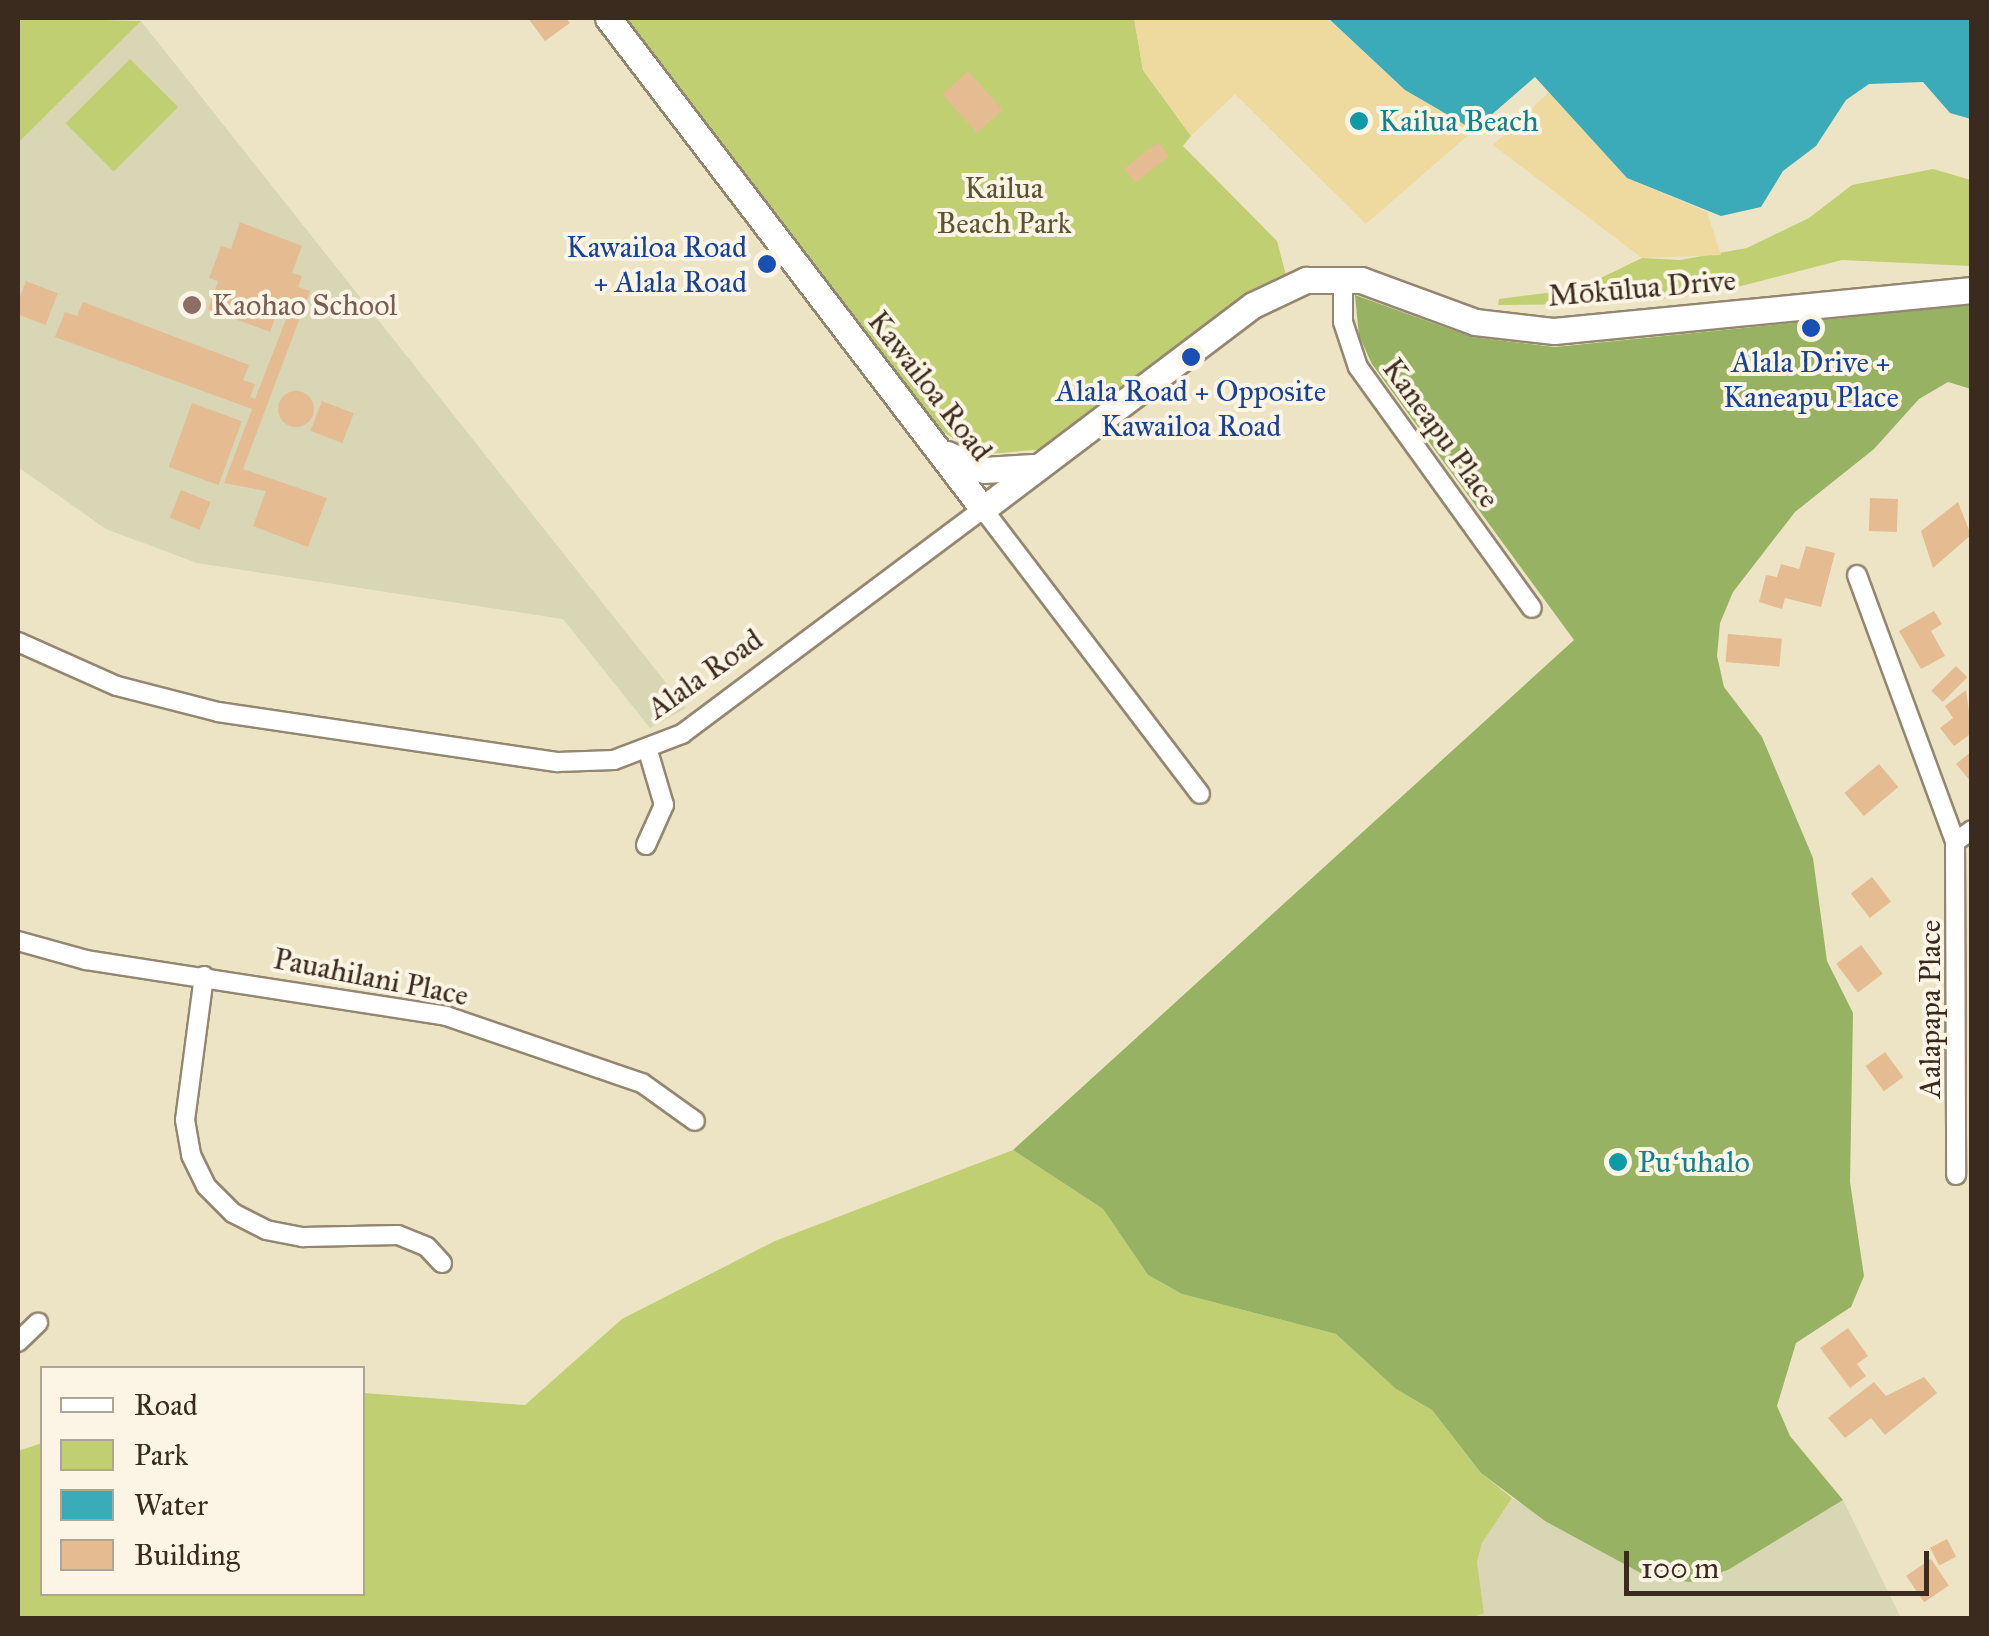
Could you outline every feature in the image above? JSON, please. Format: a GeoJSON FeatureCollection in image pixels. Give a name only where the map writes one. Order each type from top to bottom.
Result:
{"type":"FeatureCollection","features":[{"type":"Feature","properties":{"kind":"street","name":"Kawailoa Road"},"geometry":{"type":"LineString","coordinates":[[608,18],[1200,794]]}},
{"type":"Feature","properties":{"kind":"street","name":"Mōkūlua Drive"},"geometry":{"type":"LineString","coordinates":[[1334,278],[1476,322],[1554,331],[1972,290]]}},
{"type":"Feature","properties":{"kind":"street","name":"Alala Road"},"geometry":{"type":"LineString","coordinates":[[18,642],[118,686],[218,712],[574,763],[648,751],[702,720],[1270,294],[1334,278]]}},
{"type":"Feature","properties":{"kind":"street","name":"Kaneapu Place"},"geometry":{"type":"LineString","coordinates":[[1334,278],[1358,367],[1532,608]]}},
{"type":"Feature","properties":{"kind":"street"},"geometry":{"type":"LineString","coordinates":[[936,445],[992,471],[1047,461]]}},
{"type":"Feature","properties":{"kind":"street","name":"Aalapapa Place"},"geometry":{"type":"LineString","coordinates":[[1857,574],[1955,842],[1956,1175]]}},
{"type":"Feature","properties":{"kind":"street"},"geometry":{"type":"LineString","coordinates":[[646,845],[664,805],[648,751]]}},
{"type":"Feature","properties":{"kind":"street"},"geometry":{"type":"LineString","coordinates":[[1955,842],[1972,830]]}},
{"type":"Feature","properties":{"kind":"street","name":"Pauahilani Place"},"geometry":{"type":"LineString","coordinates":[[18,941],[86,960],[374,1000],[463,1021],[642,1083],[695,1121]]}},
{"type":"Feature","properties":{"kind":"street"},"geometry":{"type":"LineString","coordinates":[[204,976],[185,1120],[191,1154],[206,1186],[232,1213],[266,1230],[303,1237],[398,1235],[427,1247],[442,1263]]}},
{"type":"Feature","properties":{"kind":"street"},"geometry":{"type":"LineString","coordinates":[[18,1342],[38,1324]]}},
{"type":"Feature","properties":{"kind":"shaded area","name":"Kaohao School"},"geometry":{"type":"Polygon","coordinates":[[[141,21],[686,708],[650,728],[563,619],[197,563],[106,529],[18,467],[18,143],[141,21]]]}},
{"type":"Feature","properties":{"kind":"shaded area"},"geometry":{"type":"Polygon","coordinates":[[[1512,1498],[1650,1578],[1690,1582],[1728,1570],[1843,1500],[1901,1618],[1472,1618],[1484,1613],[1477,1562],[1482,1543],[1512,1498]]]}},
{"type":"Feature","properties":{"kind":"green space"},"geometry":{"type":"Polygon","coordinates":[[[18,18],[141,21],[18,143],[18,18]]]}},
{"type":"Feature","properties":{"kind":"green space","name":"Kailua Beach Park"},"geometry":{"type":"Polygon","coordinates":[[[625,18],[1134,18],[1143,70],[1191,136],[1183,146],[1277,241],[1286,275],[1045,449],[977,455],[934,425],[625,18]]]}},
{"type":"Feature","properties":{"kind":"green space"},"geometry":{"type":"Polygon","coordinates":[[[130,59],[178,107],[114,171],[66,123],[130,59]]]}},
{"type":"Feature","properties":{"kind":"green space"},"geometry":{"type":"Polygon","coordinates":[[[1933,169],[1971,180],[1971,266],[1842,260],[1710,294],[1607,304],[1498,305],[1499,299],[1578,289],[1642,258],[1680,260],[1747,248],[1809,218],[1852,185],[1933,169]]]}},
{"type":"Feature","properties":{"kind":"green space"},"geometry":{"type":"Polygon","coordinates":[[[1355,295],[1472,337],[1555,347],[1971,305],[1971,389],[1948,382],[1919,399],[1874,449],[1795,512],[1733,592],[1720,623],[1717,656],[1724,687],[1762,737],[1813,858],[1827,961],[1853,1013],[1850,1182],[1864,1276],[1851,1307],[1796,1343],[1777,1406],[1790,1436],[1843,1500],[1728,1570],[1691,1582],[1650,1578],[1545,1521],[1481,1473],[1432,1410],[1396,1389],[1336,1334],[1182,1294],[1148,1275],[1103,1209],[1013,1150],[1574,640],[1372,364],[1359,336],[1355,295]]]}},
{"type":"Feature","properties":{"kind":"green space"},"geometry":{"type":"Polygon","coordinates":[[[1013,1150],[1103,1209],[1148,1275],[1182,1294],[1336,1334],[1396,1389],[1432,1410],[1481,1473],[1512,1498],[1482,1543],[1477,1562],[1484,1613],[1472,1618],[18,1618],[18,1451],[40,1444],[40,1596],[365,1596],[365,1393],[525,1405],[622,1319],[775,1241],[1013,1150]]]}},
{"type":"Feature","properties":{"kind":"sand","name":"Kailua Beach"},"geometry":{"type":"Polygon","coordinates":[[[1134,18],[1327,18],[1405,90],[1474,130],[1366,224],[1235,94],[1191,136],[1143,70],[1134,18]]]}},
{"type":"Feature","properties":{"kind":"sand"},"geometry":{"type":"Polygon","coordinates":[[[1549,92],[1627,178],[1707,212],[1721,255],[1642,258],[1493,145],[1549,92]]]}},
{"type":"Feature","properties":{"kind":"water"},"geometry":{"type":"Polygon","coordinates":[[[1328,18],[1971,18],[1971,119],[1950,113],[1923,82],[1869,84],[1846,100],[1816,146],[1783,171],[1761,207],[1721,216],[1627,178],[1535,77],[1474,130],[1405,90],[1328,18]]]}},
{"type":"Feature","properties":{"kind":"building"},"geometry":{"type":"Polygon","coordinates":[[[528,18],[566,18],[570,23],[545,41],[528,18]]]}},
{"type":"Feature","properties":{"kind":"building"},"geometry":{"type":"Polygon","coordinates":[[[968,71],[1003,110],[977,133],[942,94],[968,71]]]}},
{"type":"Feature","properties":{"kind":"building"},"geometry":{"type":"Polygon","coordinates":[[[1158,142],[1169,156],[1135,183],[1124,168],[1158,142]]]}},
{"type":"Feature","properties":{"kind":"building"},"geometry":{"type":"Polygon","coordinates":[[[240,222],[302,246],[292,273],[302,276],[298,287],[310,291],[243,469],[327,498],[308,547],[253,526],[266,491],[224,483],[252,409],[55,337],[65,312],[77,316],[83,302],[249,365],[243,380],[255,384],[250,397],[255,399],[290,309],[280,305],[270,332],[208,309],[218,281],[209,278],[221,246],[231,249],[240,222]]]}},
{"type":"Feature","properties":{"kind":"building"},"geometry":{"type":"Polygon","coordinates":[[[26,281],[58,293],[46,325],[18,314],[26,281]]]}},
{"type":"Feature","properties":{"kind":"building"},"geometry":{"type":"Polygon","coordinates":[[[296,391],[309,396],[314,409],[309,422],[296,427],[283,422],[278,409],[283,396],[296,391]]]}},
{"type":"Feature","properties":{"kind":"building"},"geometry":{"type":"Polygon","coordinates":[[[322,401],[354,413],[342,443],[311,431],[322,401]]]}},
{"type":"Feature","properties":{"kind":"building"},"geometry":{"type":"Polygon","coordinates":[[[192,403],[242,421],[219,485],[169,467],[192,403]]]}},
{"type":"Feature","properties":{"kind":"building"},"geometry":{"type":"Polygon","coordinates":[[[181,490],[211,502],[199,530],[170,518],[181,490]]]}},
{"type":"Feature","properties":{"kind":"building"},"geometry":{"type":"Polygon","coordinates":[[[1870,498],[1898,499],[1897,532],[1869,531],[1870,498]]]}},
{"type":"Feature","properties":{"kind":"building"},"geometry":{"type":"Polygon","coordinates":[[[1958,502],[1971,535],[1933,568],[1921,531],[1958,502]]]}},
{"type":"Feature","properties":{"kind":"building"},"geometry":{"type":"Polygon","coordinates":[[[1806,546],[1835,553],[1821,607],[1785,598],[1782,609],[1759,602],[1766,575],[1777,577],[1781,564],[1799,569],[1806,546]]]}},
{"type":"Feature","properties":{"kind":"building"},"geometry":{"type":"Polygon","coordinates":[[[1934,611],[1942,624],[1931,631],[1945,656],[1921,669],[1899,631],[1934,611]]]}},
{"type":"Feature","properties":{"kind":"building"},"geometry":{"type":"Polygon","coordinates":[[[1728,634],[1782,639],[1779,667],[1726,662],[1728,634]]]}},
{"type":"Feature","properties":{"kind":"building"},"geometry":{"type":"Polygon","coordinates":[[[1956,666],[1967,677],[1943,702],[1931,691],[1956,666]]]}},
{"type":"Feature","properties":{"kind":"building"},"geometry":{"type":"Polygon","coordinates":[[[1966,690],[1972,733],[1954,746],[1940,728],[1953,718],[1945,706],[1966,690]]]}},
{"type":"Feature","properties":{"kind":"building"},"geometry":{"type":"Polygon","coordinates":[[[1972,751],[1972,783],[1956,764],[1972,751]]]}},
{"type":"Feature","properties":{"kind":"building"},"geometry":{"type":"Polygon","coordinates":[[[1879,764],[1898,787],[1864,816],[1845,793],[1879,764]]]}},
{"type":"Feature","properties":{"kind":"building"},"geometry":{"type":"Polygon","coordinates":[[[1872,877],[1891,901],[1870,918],[1851,894],[1872,877]]]}},
{"type":"Feature","properties":{"kind":"building"},"geometry":{"type":"Polygon","coordinates":[[[1861,945],[1883,974],[1858,992],[1836,964],[1861,945]]]}},
{"type":"Feature","properties":{"kind":"building"},"geometry":{"type":"Polygon","coordinates":[[[1885,1052],[1903,1077],[1884,1091],[1866,1066],[1885,1052]]]}},
{"type":"Feature","properties":{"kind":"building"},"geometry":{"type":"Polygon","coordinates":[[[1848,1328],[1868,1356],[1857,1364],[1866,1376],[1850,1388],[1820,1348],[1848,1328]]]}},
{"type":"Feature","properties":{"kind":"building"},"geometry":{"type":"Polygon","coordinates":[[[1924,1377],[1937,1393],[1885,1435],[1871,1418],[1845,1438],[1828,1418],[1874,1382],[1886,1396],[1924,1377]]]}},
{"type":"Feature","properties":{"kind":"building"},"geometry":{"type":"Polygon","coordinates":[[[1947,1539],[1956,1557],[1939,1565],[1930,1548],[1947,1539]]]}},
{"type":"Feature","properties":{"kind":"building"},"geometry":{"type":"Polygon","coordinates":[[[1931,1559],[1949,1586],[1924,1602],[1906,1576],[1931,1559]]]}},
{"type":"Feature","properties":{"kind":"place","name":"Kailua Beach"},"geometry":{"type":"Point","coordinates":[1359,121]}},
{"type":"Feature","properties":{"kind":"place","name":"Kawailoa Road + Alala Road"},"geometry":{"type":"Point","coordinates":[767,264]}},
{"type":"Feature","properties":{"kind":"place","name":"Kaohao School"},"geometry":{"type":"Point","coordinates":[192,305]}},
{"type":"Feature","properties":{"kind":"place","name":"Alala Drive + Kaneapu Place"},"geometry":{"type":"Point","coordinates":[1811,328]}},
{"type":"Feature","properties":{"kind":"place","name":"Alala Road + Opposite Kawailoa Road"},"geometry":{"type":"Point","coordinates":[1191,357]}},
{"type":"Feature","properties":{"kind":"place","name":"Puʻuhalo"},"geometry":{"type":"Point","coordinates":[1618,1162]}}]}
